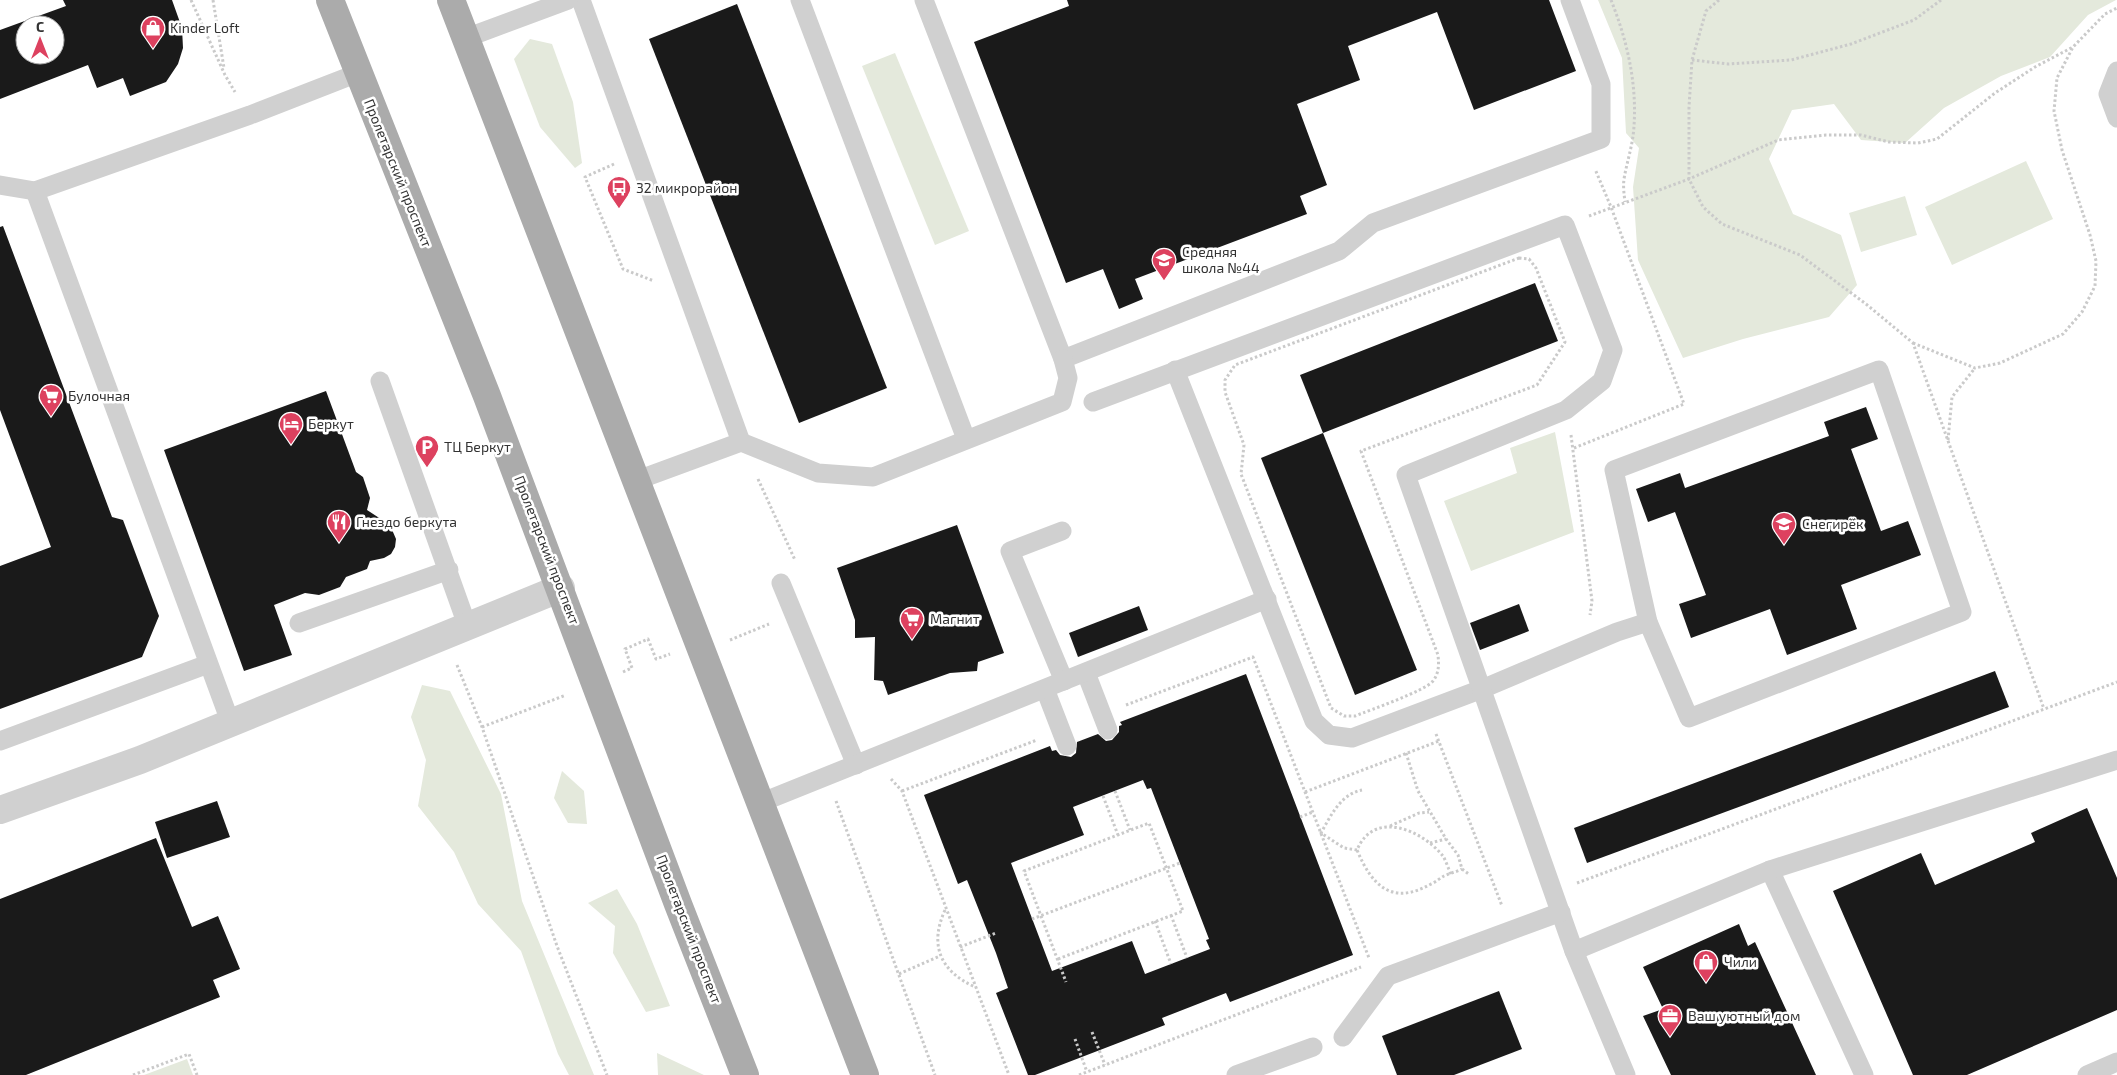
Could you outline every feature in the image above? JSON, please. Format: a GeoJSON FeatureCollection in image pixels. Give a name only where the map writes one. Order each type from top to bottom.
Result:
{"type":"FeatureCollection","features":[{"type":"Feature","properties":{"kind":"main road","name":"Пролетарский проспект"},"geometry":{"type":"LineString","coordinates":[[330,0],[488,396],[678,904],[746,1075]]}},
{"type":"Feature","properties":{"kind":"main road"},"geometry":{"type":"LineString","coordinates":[[451,0],[865,1075]]}},
{"type":"Feature","properties":{"kind":"street"},"geometry":{"type":"LineString","coordinates":[[0,810],[140,760],[231,724],[561,588]]}},
{"type":"Feature","properties":{"kind":"lane"},"geometry":{"type":"LineString","coordinates":[[466,38],[568,0]]}},
{"type":"Feature","properties":{"kind":"lane"},"geometry":{"type":"LineString","coordinates":[[581,0],[741,442]]}},
{"type":"Feature","properties":{"kind":"lane"},"geometry":{"type":"LineString","coordinates":[[800,0],[966,439]]}},
{"type":"Feature","properties":{"kind":"lane"},"geometry":{"type":"LineString","coordinates":[[635,481],[741,442],[818,473],[873,477],[1062,402],[1068,378],[1063,359],[924,0]]}},
{"type":"Feature","properties":{"kind":"lane"},"geometry":{"type":"LineString","coordinates":[[1063,359],[1339,251],[1373,223],[1601,139],[1601,84],[1570,0]]}},
{"type":"Feature","properties":{"kind":"lane"},"geometry":{"type":"LineString","coordinates":[[2117,71],[2108,94],[2117,118]]}},
{"type":"Feature","properties":{"kind":"lane"},"geometry":{"type":"LineString","coordinates":[[0,185],[35,191],[250,115],[358,73]]}},
{"type":"Feature","properties":{"kind":"lane"},"geometry":{"type":"LineString","coordinates":[[35,191],[231,724]]}},
{"type":"Feature","properties":{"kind":"lane"},"geometry":{"type":"LineString","coordinates":[[1093,402],[1565,225],[1613,350],[1602,381],[1566,410],[1406,475],[1574,951],[1626,1075]]}},
{"type":"Feature","properties":{"kind":"lane"},"geometry":{"type":"LineString","coordinates":[[1176,370],[1314,721],[1330,735],[1352,738],[1482,689],[1609,635],[1648,622]]}},
{"type":"Feature","properties":{"kind":"lane"},"geometry":{"type":"LineString","coordinates":[[1879,370],[1962,612],[1689,718],[1648,622],[1614,470],[1879,370]]}},
{"type":"Feature","properties":{"kind":"lane"},"geometry":{"type":"LineString","coordinates":[[380,381],[449,570],[456,630]]}},
{"type":"Feature","properties":{"kind":"lane"},"geometry":{"type":"LineString","coordinates":[[1062,531],[1010,551],[1064,681]]}},
{"type":"Feature","properties":{"kind":"lane"},"geometry":{"type":"LineString","coordinates":[[299,623],[449,570]]}},
{"type":"Feature","properties":{"kind":"lane"},"geometry":{"type":"LineString","coordinates":[[780,583],[856,765]]}},
{"type":"Feature","properties":{"kind":"lane"},"geometry":{"type":"LineString","coordinates":[[760,803],[1267,600]]}},
{"type":"Feature","properties":{"kind":"lane"},"geometry":{"type":"LineString","coordinates":[[0,742],[208,664]]}},
{"type":"Feature","properties":{"kind":"lane"},"geometry":{"type":"LineString","coordinates":[[1086,673],[1105,722]]}},
{"type":"Feature","properties":{"kind":"lane"},"geometry":{"type":"LineString","coordinates":[[1045,689],[1064,738]]}},
{"type":"Feature","properties":{"kind":"lane"},"geometry":{"type":"LineString","coordinates":[[1574,951],[1770,870],[2117,760]]}},
{"type":"Feature","properties":{"kind":"lane"},"geometry":{"type":"LineString","coordinates":[[1770,870],[1864,1075]]}},
{"type":"Feature","properties":{"kind":"lane"},"geometry":{"type":"LineString","coordinates":[[1343,1036],[1388,976],[1561,912]]}},
{"type":"Feature","properties":{"kind":"lane"},"geometry":{"type":"LineString","coordinates":[[1236,1075],[1259,1071],[1314,1047]]}},
{"type":"Feature","properties":{"kind":"lane"},"geometry":{"type":"LineString","coordinates":[[2087,1075],[2117,1062]]}},
{"type":"Feature","properties":{"kind":"path"},"geometry":{"type":"LineString","coordinates":[[191,0],[225,75],[250,115]]}},
{"type":"Feature","properties":{"kind":"path"},"geometry":{"type":"LineString","coordinates":[[213,0],[225,75]]}},
{"type":"Feature","properties":{"kind":"path"},"geometry":{"type":"LineString","coordinates":[[1719,0],[1706,10],[1692,60],[1689,107],[1689,179],[1703,207],[1722,224],[1800,255],[1866,304],[1913,344],[1975,368],[2000,363],[2063,334],[2082,312],[2095,286],[2096,261],[2090,235],[2062,150],[2054,111],[2057,78],[2073,47],[2105,14],[2117,8]]}},
{"type":"Feature","properties":{"kind":"path"},"geometry":{"type":"LineString","coordinates":[[1692,60],[1728,64],[1791,60],[1851,44],[1914,20],[1941,0]]}},
{"type":"Feature","properties":{"kind":"path"},"geometry":{"type":"LineString","coordinates":[[1565,225],[1689,179],[1778,140],[1826,135],[1861,135],[1889,142],[1918,144],[1937,138],[1994,93],[2034,67],[2073,47]]}},
{"type":"Feature","properties":{"kind":"path"},"geometry":{"type":"LineString","coordinates":[[637,154],[585,177],[623,269],[688,294]]}},
{"type":"Feature","properties":{"kind":"path"},"geometry":{"type":"LineString","coordinates":[[1602,185],[1611,207]]}},
{"type":"Feature","properties":{"kind":"path"},"geometry":{"type":"LineString","coordinates":[[1913,344],[2044,709]]}},
{"type":"Feature","properties":{"kind":"path"},"geometry":{"type":"LineString","coordinates":[[1947,443],[1952,397],[1975,368]]}},
{"type":"Feature","properties":{"kind":"path"},"geometry":{"type":"LineString","coordinates":[[482,727],[632,668],[625,649],[648,639],[656,659],[672,653],[677,662],[794,614]]}},
{"type":"Feature","properties":{"kind":"path"},"geometry":{"type":"LineString","coordinates":[[456,630],[482,727],[557,946],[607,1075]]}},
{"type":"Feature","properties":{"kind":"path"},"geometry":{"type":"LineString","coordinates":[[1105,722],[1253,656],[1371,963]]}},
{"type":"Feature","properties":{"kind":"path"},"geometry":{"type":"LineString","coordinates":[[1554,893],[1578,882],[2117,682]]}},
{"type":"Feature","properties":{"kind":"path"},"geometry":{"type":"LineString","coordinates":[[1419,689],[1511,931]]}},
{"type":"Feature","properties":{"kind":"path"},"geometry":{"type":"LineString","coordinates":[[902,791],[1064,738]]}},
{"type":"Feature","properties":{"kind":"path"},"geometry":{"type":"LineString","coordinates":[[1306,792],[1439,741]]}},
{"type":"Feature","properties":{"kind":"path"},"geometry":{"type":"LineString","coordinates":[[1406,754],[1418,791],[1429,812],[1458,855],[1462,869],[1470,875]]}},
{"type":"Feature","properties":{"kind":"path"},"geometry":{"type":"LineString","coordinates":[[827,777],[935,1075]]}},
{"type":"Feature","properties":{"kind":"path"},"geometry":{"type":"LineString","coordinates":[[1322,833],[1339,804],[1351,792],[1362,790]]}},
{"type":"Feature","properties":{"kind":"path"},"geometry":{"type":"LineString","coordinates":[[1115,791],[1130,830]]}},
{"type":"Feature","properties":{"kind":"path"},"geometry":{"type":"LineString","coordinates":[[1103,796],[1118,835]]}},
{"type":"Feature","properties":{"kind":"path"},"geometry":{"type":"LineString","coordinates":[[1300,817],[1313,812]]}},
{"type":"Feature","properties":{"kind":"path"},"geometry":{"type":"LineString","coordinates":[[1429,812],[1419,813],[1390,826],[1376,829],[1362,839],[1358,850],[1365,868],[1376,884],[1391,892],[1406,892],[1430,885],[1446,875],[1462,869]]}},
{"type":"Feature","properties":{"kind":"path"},"geometry":{"type":"LineString","coordinates":[[1058,959],[1183,911],[1149,823],[1024,871],[1066,982]]}},
{"type":"Feature","properties":{"kind":"path"},"geometry":{"type":"LineString","coordinates":[[1390,826],[1408,829],[1430,843],[1444,858],[1451,874]]}},
{"type":"Feature","properties":{"kind":"path"},"geometry":{"type":"LineString","coordinates":[[1322,833],[1344,848],[1358,850]]}},
{"type":"Feature","properties":{"kind":"path"},"geometry":{"type":"LineString","coordinates":[[1430,843],[1446,839]]}},
{"type":"Feature","properties":{"kind":"path"},"geometry":{"type":"LineString","coordinates":[[1032,919],[1180,863]]}},
{"type":"Feature","properties":{"kind":"path"},"geometry":{"type":"LineString","coordinates":[[945,909],[939,924],[937,940],[940,956],[948,970],[960,981],[975,987]]}},
{"type":"Feature","properties":{"kind":"path"},"geometry":{"type":"LineString","coordinates":[[1171,915],[1188,958]]}},
{"type":"Feature","properties":{"kind":"path"},"geometry":{"type":"LineString","coordinates":[[1155,921],[1172,964]]}},
{"type":"Feature","properties":{"kind":"path"},"geometry":{"type":"LineString","coordinates":[[960,947],[996,933]]}},
{"type":"Feature","properties":{"kind":"path"},"geometry":{"type":"LineString","coordinates":[[899,974],[940,956]]}},
{"type":"Feature","properties":{"kind":"path"},"geometry":{"type":"LineString","coordinates":[[1079,1075],[1362,966]]}},
{"type":"Feature","properties":{"kind":"path"},"geometry":{"type":"LineString","coordinates":[[1092,1032],[1105,1065]]}},
{"type":"Feature","properties":{"kind":"path"},"geometry":{"type":"LineString","coordinates":[[1075,1039],[1087,1072]]}},
{"type":"Feature","properties":{"kind":"path"},"geometry":{"type":"LineString","coordinates":[[133,1075],[189,1054],[197,1075]]}},
{"type":"Feature","properties":{"kind":"shaded area"},"geometry":{"type":"Polygon","coordinates":[[[1598,0],[2116,0],[2088,15],[2050,57],[2001,76],[1944,108],[1905,143],[1861,140],[1834,104],[1792,110],[1769,159],[1793,214],[1841,235],[1857,285],[1829,317],[1743,339],[1683,358],[1638,260],[1633,187],[1639,148],[1626,133],[1622,58],[1598,0]]]}},
{"type":"Feature","properties":{"kind":"shaded area"},"geometry":{"type":"Polygon","coordinates":[[[530,39],[552,44],[573,102],[582,163],[575,168],[540,127],[514,59],[530,39]]]}},
{"type":"Feature","properties":{"kind":"shaded area"},"geometry":{"type":"Polygon","coordinates":[[[895,53],[969,231],[935,245],[862,66],[895,53]]]}},
{"type":"Feature","properties":{"kind":"shaded area"},"geometry":{"type":"Polygon","coordinates":[[[2026,161],[2053,219],[1952,265],[1925,207],[2026,161]]]}},
{"type":"Feature","properties":{"kind":"shaded area"},"geometry":{"type":"Polygon","coordinates":[[[1905,196],[1917,235],[1861,252],[1849,213],[1905,196]]]}},
{"type":"Feature","properties":{"kind":"shaded area"},"geometry":{"type":"Polygon","coordinates":[[[1555,432],[1574,532],[1471,571],[1444,501],[1517,473],[1510,448],[1555,432]]]}},
{"type":"Feature","properties":{"kind":"shaded area"},"geometry":{"type":"Polygon","coordinates":[[[422,685],[450,691],[501,794],[522,901],[594,1075],[569,1075],[558,1054],[521,951],[478,904],[454,852],[418,806],[426,760],[411,717],[422,685]]]}},
{"type":"Feature","properties":{"kind":"shaded area"},"geometry":{"type":"Polygon","coordinates":[[[562,771],[584,791],[587,824],[568,823],[554,798],[562,771]]]}},
{"type":"Feature","properties":{"kind":"shaded area"},"geometry":{"type":"Polygon","coordinates":[[[617,889],[637,924],[670,1006],[646,1012],[613,953],[615,926],[588,903],[617,889]]]}},
{"type":"Feature","properties":{"kind":"shaded area"},"geometry":{"type":"Polygon","coordinates":[[[657,1053],[704,1075],[658,1075],[657,1053]]]}},
{"type":"Feature","properties":{"kind":"shaded area"},"geometry":{"type":"Polygon","coordinates":[[[187,1059],[193,1075],[144,1075],[187,1059]]]}},
{"type":"Feature","properties":{"kind":"building"},"geometry":{"type":"Polygon","coordinates":[[[63,0],[172,0],[182,28],[183,48],[178,64],[166,82],[130,96],[123,78],[97,88],[88,65],[0,99],[0,30],[15,25],[15,65],[65,65],[65,15],[41,15],[66,6],[63,0]]]}},
{"type":"Feature","properties":{"kind":"building"},"geometry":{"type":"Polygon","coordinates":[[[1067,0],[1549,0],[1576,71],[1474,110],[1437,12],[1348,46],[1360,80],[1297,104],[1327,185],[1300,196],[1307,214],[1135,279],[1143,299],[1119,309],[1103,269],[1066,283],[974,42],[1069,6],[1067,0]]]}},
{"type":"Feature","properties":{"kind":"building"},"geometry":{"type":"Polygon","coordinates":[[[737,4],[887,388],[799,423],[649,39],[737,4]]]}},
{"type":"Feature","properties":{"kind":"building"},"geometry":{"type":"Polygon","coordinates":[[[3,226],[112,517],[123,520],[159,616],[142,657],[0,709],[0,566],[51,547],[0,410],[0,227],[3,226]]]}},
{"type":"Feature","properties":{"kind":"building"},"geometry":{"type":"Polygon","coordinates":[[[1535,283],[1558,341],[1323,433],[1300,375],[1535,283]]]}},
{"type":"Feature","properties":{"kind":"building"},"geometry":{"type":"Polygon","coordinates":[[[326,391],[356,472],[363,477],[370,498],[367,510],[390,525],[396,539],[395,547],[391,554],[384,558],[370,561],[367,569],[346,577],[340,587],[319,595],[305,593],[274,605],[292,655],[244,671],[164,450],[326,391]]]}},
{"type":"Feature","properties":{"kind":"building"},"geometry":{"type":"Polygon","coordinates":[[[1866,407],[1878,439],[1851,449],[1881,531],[1908,521],[1921,555],[1841,585],[1857,629],[1787,655],[1770,609],[1691,638],[1679,604],[1706,595],[1675,512],[1648,522],[1636,489],[1680,473],[1685,488],[1829,436],[1824,422],[1866,407]]]}},
{"type":"Feature","properties":{"kind":"building"},"geometry":{"type":"Polygon","coordinates":[[[1323,433],[1417,670],[1355,695],[1261,458],[1323,433]]]}},
{"type":"Feature","properties":{"kind":"building"},"geometry":{"type":"Polygon","coordinates":[[[957,525],[1004,653],[978,662],[977,671],[950,673],[888,695],[883,681],[874,680],[875,637],[855,638],[855,620],[837,568],[957,525]]]}},
{"type":"Feature","properties":{"kind":"building"},"geometry":{"type":"Polygon","coordinates":[[[1519,604],[1529,631],[1480,650],[1470,623],[1519,604]]]}},
{"type":"Feature","properties":{"kind":"building"},"geometry":{"type":"Polygon","coordinates":[[[1139,606],[1148,630],[1078,657],[1069,633],[1139,606]]]}},
{"type":"Feature","properties":{"kind":"building"},"geometry":{"type":"Polygon","coordinates":[[[1995,671],[2009,707],[1587,863],[1574,828],[1995,671]]]}},
{"type":"Feature","properties":{"kind":"building"},"geometry":{"type":"Polygon","coordinates":[[[1246,674],[1353,955],[1230,1002],[1226,993],[1162,1018],[1165,1025],[1035,1075],[1028,1075],[996,993],[1008,988],[996,953],[967,880],[958,884],[924,795],[1050,746],[1052,751],[1056,750],[1060,755],[1071,757],[1076,753],[1077,742],[1098,734],[1106,741],[1112,740],[1119,732],[1119,726],[1122,725],[1120,722],[1246,674]],[[1143,780],[1073,807],[1084,835],[1011,863],[1052,971],[1132,941],[1145,974],[1210,949],[1206,940],[1209,939],[1151,788],[1147,789],[1143,780]]]}},
{"type":"Feature","properties":{"kind":"building"},"geometry":{"type":"Polygon","coordinates":[[[217,801],[230,837],[167,858],[155,822],[217,801]]]}},
{"type":"Feature","properties":{"kind":"building"},"geometry":{"type":"Polygon","coordinates":[[[2087,808],[2117,878],[2117,1010],[1967,1075],[1913,1075],[1833,891],[1921,853],[1935,885],[2035,842],[2031,833],[2087,808]]]}},
{"type":"Feature","properties":{"kind":"building"},"geometry":{"type":"Polygon","coordinates":[[[156,838],[192,927],[218,916],[240,969],[213,980],[220,997],[26,1075],[0,1075],[0,899],[156,838]]]}},
{"type":"Feature","properties":{"kind":"building"},"geometry":{"type":"Polygon","coordinates":[[[1739,924],[1748,946],[1755,942],[1816,1075],[1671,1075],[1643,1016],[1663,1009],[1643,967],[1739,924]]]}},
{"type":"Feature","properties":{"kind":"building"},"geometry":{"type":"Polygon","coordinates":[[[1499,991],[1522,1049],[1454,1075],[1397,1075],[1382,1036],[1499,991]]]}},
{"type":"Feature","properties":{"kind":"place","name":"Kinder Loft"},"geometry":{"type":"Point","coordinates":[153,49]}},
{"type":"Feature","properties":{"kind":"place","name":"32 микрорайон"},"geometry":{"type":"Point","coordinates":[619,209]}},
{"type":"Feature","properties":{"kind":"place","name":"Средняя школа №44"},"geometry":{"type":"Point","coordinates":[1164,281]}},
{"type":"Feature","properties":{"kind":"place","name":"Булочная"},"geometry":{"type":"Point","coordinates":[51,417]}},
{"type":"Feature","properties":{"kind":"place","name":"Беркут"},"geometry":{"type":"Point","coordinates":[291,445]}},
{"type":"Feature","properties":{"kind":"place","name":"ТЦ Беркут"},"geometry":{"type":"Point","coordinates":[427,468]}},
{"type":"Feature","properties":{"kind":"place","name":"Гнездо беркута"},"geometry":{"type":"Point","coordinates":[339,543]}},
{"type":"Feature","properties":{"kind":"place","name":"Снегирёк"},"geometry":{"type":"Point","coordinates":[1784,545]}},
{"type":"Feature","properties":{"kind":"place","name":"Магнит"},"geometry":{"type":"Point","coordinates":[912,640]}},
{"type":"Feature","properties":{"kind":"place","name":"Чили"},"geometry":{"type":"Point","coordinates":[1706,983]}},
{"type":"Feature","properties":{"kind":"place","name":"Ваш уютный дом"},"geometry":{"type":"Point","coordinates":[1670,1037]}}]}
